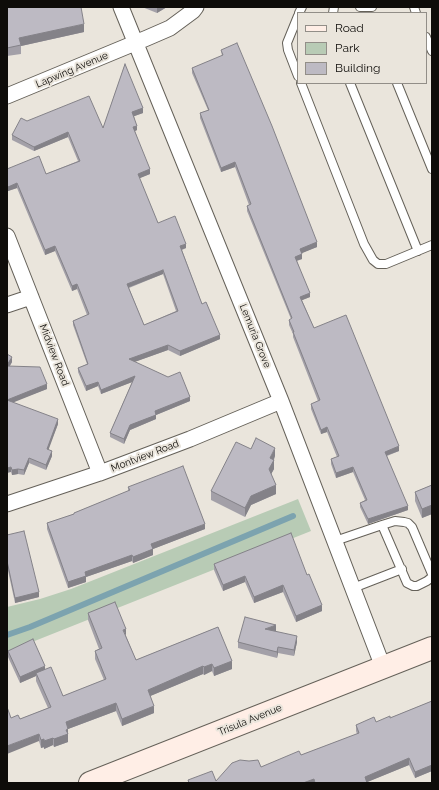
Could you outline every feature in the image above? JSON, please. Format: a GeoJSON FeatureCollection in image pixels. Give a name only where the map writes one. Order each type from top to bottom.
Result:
{"type":"FeatureCollection","features":[{"type":"Feature","properties":{"kind":"street","name":"Lemuria Grove"},"geometry":{"type":"LineString","coordinates":[[121,7],[281,401],[383,667]]}},
{"type":"Feature","properties":{"kind":"street","name":"Lapwing Avenue"},"geometry":{"type":"LineString","coordinates":[[7,96],[170,28],[193,11],[196,7]]}},
{"type":"Feature","properties":{"kind":"street","name":"Midview Road"},"geometry":{"type":"LineString","coordinates":[[7,236],[100,474]]}},
{"type":"Feature","properties":{"kind":"street"},"geometry":{"type":"LineString","coordinates":[[7,305],[31,297]]}},
{"type":"Feature","properties":{"kind":"street","name":"Montview Road"},"geometry":{"type":"LineString","coordinates":[[7,504],[100,474],[190,439],[281,401]]}},
{"type":"Feature","properties":{"kind":"street","name":"Trisula Avenue"},"geometry":{"type":"LineString","coordinates":[[411,656],[432,644]]}},
{"type":"Feature","properties":{"kind":"street","name":"Trisula Avenue"},"geometry":{"type":"LineString","coordinates":[[90,783],[432,648]]}},
{"type":"Feature","properties":{"kind":"lane"},"geometry":{"type":"LineString","coordinates":[[297,18],[287,43],[288,50],[297,73]]}},
{"type":"Feature","properties":{"kind":"lane"},"geometry":{"type":"LineString","coordinates":[[427,39],[432,51]]}},
{"type":"Feature","properties":{"kind":"lane"},"geometry":{"type":"LineString","coordinates":[[301,84],[369,254],[378,264],[386,264],[432,245]]}},
{"type":"Feature","properties":{"kind":"lane"},"geometry":{"type":"LineString","coordinates":[[350,84],[418,251]]}},
{"type":"Feature","properties":{"kind":"lane"},"geometry":{"type":"LineString","coordinates":[[397,84],[432,169]]}},
{"type":"Feature","properties":{"kind":"lane"},"geometry":{"type":"LineString","coordinates":[[335,541],[382,525],[395,521],[408,523],[412,527],[432,576],[427,581],[413,586],[407,583],[382,525]]}},
{"type":"Feature","properties":{"kind":"lane"},"geometry":{"type":"LineString","coordinates":[[353,588],[402,569]]}},
{"type":"Feature","properties":{"kind":"green space"},"geometry":{"type":"Polygon","coordinates":[[[298,499],[311,531],[7,652],[7,607],[40,599],[71,589],[298,499]]]}},
{"type":"Feature","properties":{"kind":"building"},"geometry":{"type":"Polygon","coordinates":[[[7,7],[81,7],[84,24],[19,38],[21,45],[7,48],[7,7]]]}},
{"type":"Feature","properties":{"kind":"building"},"geometry":{"type":"Polygon","coordinates":[[[237,43],[272,126],[317,242],[300,249],[302,254],[295,257],[310,293],[300,297],[314,328],[346,315],[399,446],[385,452],[408,506],[368,519],[360,503],[367,500],[353,467],[336,473],[331,459],[339,456],[327,427],[321,430],[311,404],[320,400],[293,332],[289,320],[292,318],[247,206],[251,204],[235,162],[221,168],[200,113],[209,110],[192,68],[223,55],[221,50],[237,43]]]}},
{"type":"Feature","properties":{"kind":"building"},"geometry":{"type":"Polygon","coordinates":[[[125,64],[143,108],[132,112],[137,126],[133,127],[150,169],[138,174],[158,223],[175,216],[186,244],[180,246],[202,304],[206,302],[220,335],[180,351],[168,345],[129,359],[168,377],[180,372],[190,397],[155,411],[156,415],[130,425],[124,439],[110,433],[135,376],[101,390],[98,382],[86,386],[78,368],[88,364],[73,321],[89,314],[77,284],[72,286],[55,246],[45,250],[17,183],[8,187],[7,185],[7,169],[39,156],[46,174],[80,161],[68,132],[34,147],[12,135],[21,118],[27,121],[89,96],[103,128],[125,64]],[[163,270],[127,284],[144,325],[178,311],[163,270]]]}},
{"type":"Feature","properties":{"kind":"building"},"geometry":{"type":"Polygon","coordinates":[[[7,354],[12,357],[7,365],[7,354]]]}},
{"type":"Feature","properties":{"kind":"building"},"geometry":{"type":"Polygon","coordinates":[[[7,366],[40,367],[47,384],[7,400],[7,366]]]}},
{"type":"Feature","properties":{"kind":"building"},"geometry":{"type":"Polygon","coordinates":[[[7,400],[58,419],[47,449],[52,451],[46,465],[29,458],[24,470],[12,470],[11,467],[7,468],[7,400]]]}},
{"type":"Feature","properties":{"kind":"building"},"geometry":{"type":"Polygon","coordinates":[[[256,438],[275,448],[270,458],[274,460],[269,469],[276,485],[251,496],[245,508],[211,491],[236,442],[251,449],[256,438]]]}},
{"type":"Feature","properties":{"kind":"building"},"geometry":{"type":"Polygon","coordinates":[[[183,466],[205,524],[151,544],[153,549],[85,572],[86,576],[68,582],[47,523],[74,514],[130,490],[128,487],[183,466]]]}},
{"type":"Feature","properties":{"kind":"building"},"geometry":{"type":"Polygon","coordinates":[[[432,485],[432,505],[422,509],[415,492],[432,485]]]}},
{"type":"Feature","properties":{"kind":"building"},"geometry":{"type":"Polygon","coordinates":[[[24,531],[39,592],[15,598],[7,561],[7,535],[24,531]]]}},
{"type":"Feature","properties":{"kind":"building"},"geometry":{"type":"Polygon","coordinates":[[[291,533],[307,575],[309,574],[322,605],[296,616],[283,585],[254,597],[245,576],[223,585],[214,564],[291,533]]]}},
{"type":"Feature","properties":{"kind":"building"},"geometry":{"type":"Polygon","coordinates":[[[115,602],[126,629],[123,630],[136,660],[218,627],[232,661],[214,668],[212,664],[203,666],[148,690],[154,706],[122,719],[116,703],[66,722],[68,729],[66,730],[68,734],[44,741],[44,739],[41,740],[39,734],[7,746],[7,707],[11,718],[18,715],[20,719],[51,707],[36,673],[51,667],[63,696],[106,679],[95,651],[102,648],[88,613],[115,602]]]}},
{"type":"Feature","properties":{"kind":"building"},"geometry":{"type":"Polygon","coordinates":[[[245,617],[276,625],[265,629],[297,636],[294,650],[278,647],[277,652],[238,642],[245,617]]]}},
{"type":"Feature","properties":{"kind":"building"},"geometry":{"type":"Polygon","coordinates":[[[33,639],[45,666],[20,677],[8,651],[33,639]]]}},
{"type":"Feature","properties":{"kind":"building"},"geometry":{"type":"Polygon","coordinates":[[[432,701],[432,765],[415,772],[409,758],[365,777],[367,783],[315,783],[314,779],[303,783],[189,783],[188,780],[212,771],[216,781],[232,763],[240,760],[258,760],[261,767],[299,751],[301,755],[359,733],[356,725],[374,717],[376,722],[432,701]]]}},
{"type":"Feature","properties":{"kind":"waterway"},"geometry":{"type":"LineString","coordinates":[[7,635],[30,627],[293,516]]}}]}
